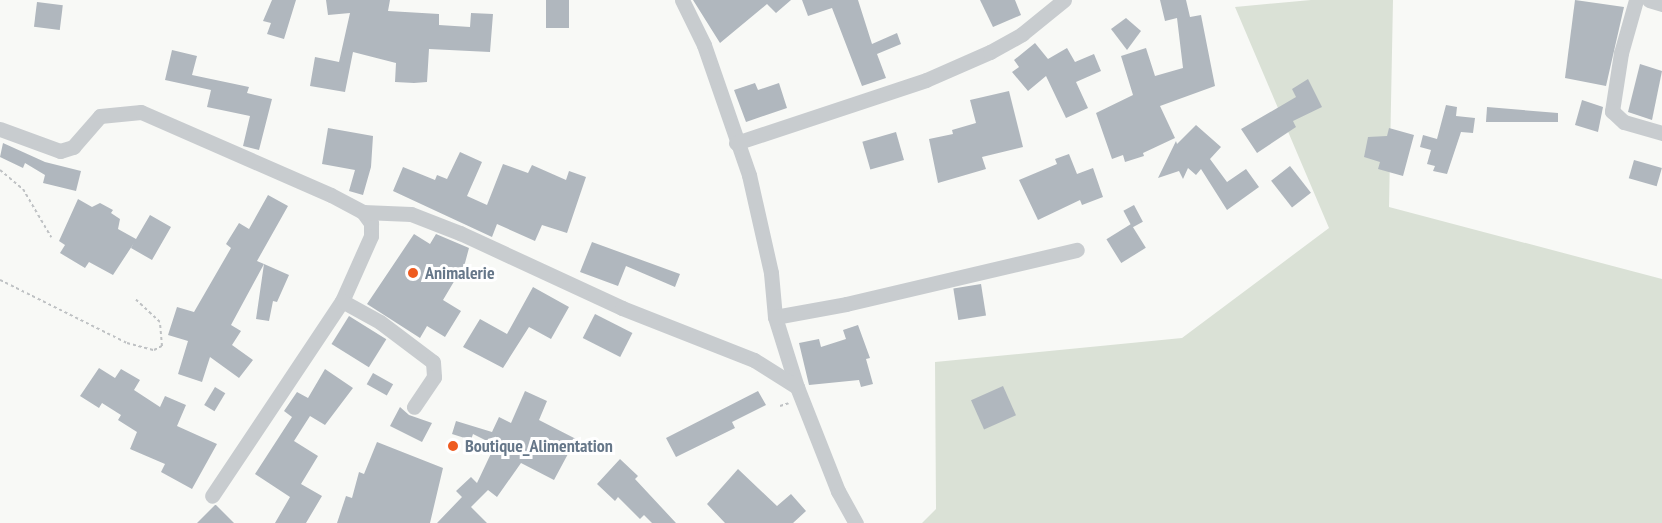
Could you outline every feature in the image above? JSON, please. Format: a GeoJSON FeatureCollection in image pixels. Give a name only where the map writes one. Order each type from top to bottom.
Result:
{"type":"FeatureCollection","features":[{"type":"Feature","properties":{"kind":"street"},"geometry":{"type":"LineString","coordinates":[[682,0],[704,45],[749,175],[771,273],[775,316],[797,387],[838,492],[856,523]]}},
{"type":"Feature","properties":{"kind":"street"},"geometry":{"type":"LineString","coordinates":[[736,142],[926,80],[990,52],[1022,34],[1064,0]]}},
{"type":"Feature","properties":{"kind":"street"},"geometry":{"type":"LineString","coordinates":[[1636,0],[1621,53],[1612,111],[1624,122],[1662,133]]}},
{"type":"Feature","properties":{"kind":"street"},"geometry":{"type":"LineString","coordinates":[[1649,0],[1662,4]]}},
{"type":"Feature","properties":{"kind":"street"},"geometry":{"type":"LineString","coordinates":[[0,129],[60,151],[73,147],[100,116],[141,112],[363,212],[411,214],[460,233],[622,308],[754,360],[797,387]]}},
{"type":"Feature","properties":{"kind":"street"},"geometry":{"type":"LineString","coordinates":[[212,496],[263,425],[342,301],[371,236],[371,223],[363,212]]}},
{"type":"Feature","properties":{"kind":"street"},"geometry":{"type":"LineString","coordinates":[[775,316],[846,304],[1077,250]]}},
{"type":"Feature","properties":{"kind":"street"},"geometry":{"type":"LineString","coordinates":[[342,301],[380,322],[433,362],[434,377],[414,407]]}},
{"type":"Feature","properties":{"kind":"path"},"geometry":{"type":"LineString","coordinates":[[0,170],[23,189],[51,237]]}},
{"type":"Feature","properties":{"kind":"path"},"geometry":{"type":"LineString","coordinates":[[0,280],[127,343],[154,350],[162,346],[160,322],[136,300]]}},
{"type":"Feature","properties":{"kind":"shaded area"},"geometry":{"type":"Polygon","coordinates":[[[1311,0],[1393,0],[1389,207],[1662,279],[1662,523],[922,523],[936,509],[935,362],[1182,338],[1329,228],[1235,7],[1311,0]]]}},
{"type":"Feature","properties":{"kind":"building"},"geometry":{"type":"Polygon","coordinates":[[[272,0],[296,0],[284,39],[267,34],[271,23],[263,21],[272,0]]]}},
{"type":"Feature","properties":{"kind":"building"},"geometry":{"type":"Polygon","coordinates":[[[326,0],[390,0],[388,11],[439,14],[439,25],[470,27],[471,13],[493,14],[490,52],[429,49],[427,82],[414,83],[395,82],[396,63],[353,52],[345,92],[310,86],[315,57],[339,62],[350,13],[328,15],[326,0]]]}},
{"type":"Feature","properties":{"kind":"building"},"geometry":{"type":"Polygon","coordinates":[[[546,0],[569,0],[569,28],[546,28],[546,0]]]}},
{"type":"Feature","properties":{"kind":"building"},"geometry":{"type":"Polygon","coordinates":[[[693,0],[791,0],[776,13],[767,4],[720,43],[693,0]]]}},
{"type":"Feature","properties":{"kind":"building"},"geometry":{"type":"Polygon","coordinates":[[[802,0],[858,0],[872,44],[897,33],[901,44],[877,54],[886,78],[862,86],[832,8],[808,16],[802,0]]]}},
{"type":"Feature","properties":{"kind":"building"},"geometry":{"type":"Polygon","coordinates":[[[980,0],[1015,0],[1021,15],[993,27],[980,0]]]}},
{"type":"Feature","properties":{"kind":"building"},"geometry":{"type":"Polygon","coordinates":[[[1160,0],[1186,0],[1190,17],[1201,15],[1215,86],[1160,106],[1175,138],[1143,153],[1144,156],[1125,162],[1123,155],[1112,159],[1096,113],[1133,95],[1121,56],[1146,48],[1155,76],[1183,68],[1177,18],[1165,21],[1160,0]]]}},
{"type":"Feature","properties":{"kind":"building"},"geometry":{"type":"Polygon","coordinates":[[[1575,0],[1624,7],[1606,86],[1565,78],[1575,0]]]}},
{"type":"Feature","properties":{"kind":"building"},"geometry":{"type":"Polygon","coordinates":[[[37,2],[63,5],[60,30],[34,27],[37,2]]]}},
{"type":"Feature","properties":{"kind":"building"},"geometry":{"type":"Polygon","coordinates":[[[1126,18],[1141,31],[1127,50],[1111,29],[1126,18]]]}},
{"type":"Feature","properties":{"kind":"building"},"geometry":{"type":"Polygon","coordinates":[[[1035,43],[1048,59],[1067,48],[1075,62],[1094,54],[1101,71],[1076,82],[1088,108],[1066,118],[1046,76],[1028,91],[1012,72],[1019,67],[1014,60],[1035,43]]]}},
{"type":"Feature","properties":{"kind":"building"},"geometry":{"type":"Polygon","coordinates":[[[172,50],[197,56],[192,75],[249,87],[247,93],[272,99],[259,150],[243,146],[250,116],[207,107],[211,90],[165,80],[172,50]]]}},
{"type":"Feature","properties":{"kind":"building"},"geometry":{"type":"Polygon","coordinates":[[[1640,64],[1662,71],[1652,120],[1628,112],[1640,64]]]}},
{"type":"Feature","properties":{"kind":"building"},"geometry":{"type":"Polygon","coordinates":[[[1308,79],[1322,107],[1293,121],[1296,127],[1257,153],[1241,129],[1296,97],[1292,89],[1308,79]]]}},
{"type":"Feature","properties":{"kind":"building"},"geometry":{"type":"Polygon","coordinates":[[[755,83],[758,90],[779,83],[787,108],[746,122],[734,90],[755,83]]]}},
{"type":"Feature","properties":{"kind":"building"},"geometry":{"type":"Polygon","coordinates":[[[1009,91],[1023,147],[982,157],[986,169],[938,183],[929,139],[953,134],[952,130],[976,123],[970,100],[1009,91]]]}},
{"type":"Feature","properties":{"kind":"building"},"geometry":{"type":"Polygon","coordinates":[[[1582,100],[1603,107],[1598,132],[1575,125],[1582,100]]]}},
{"type":"Feature","properties":{"kind":"building"},"geometry":{"type":"Polygon","coordinates":[[[1446,105],[1457,107],[1456,116],[1475,118],[1473,133],[1461,132],[1447,174],[1433,171],[1435,166],[1427,164],[1431,150],[1420,147],[1423,135],[1437,139],[1446,105]]]}},
{"type":"Feature","properties":{"kind":"building"},"geometry":{"type":"Polygon","coordinates":[[[1487,107],[1558,113],[1558,122],[1486,122],[1487,107]]]}},
{"type":"Feature","properties":{"kind":"building"},"geometry":{"type":"Polygon","coordinates":[[[1196,125],[1221,147],[1210,159],[1227,182],[1246,169],[1259,187],[1227,210],[1201,169],[1196,175],[1188,168],[1183,179],[1179,171],[1158,178],[1176,141],[1177,144],[1196,125]]]}},
{"type":"Feature","properties":{"kind":"building"},"geometry":{"type":"Polygon","coordinates":[[[328,128],[373,136],[371,167],[363,195],[349,191],[355,170],[322,164],[328,128]]]}},
{"type":"Feature","properties":{"kind":"building"},"geometry":{"type":"Polygon","coordinates":[[[1389,128],[1414,135],[1403,176],[1378,169],[1380,162],[1364,157],[1368,137],[1387,136],[1389,128]]]}},
{"type":"Feature","properties":{"kind":"building"},"geometry":{"type":"Polygon","coordinates":[[[896,132],[904,160],[870,170],[862,142],[896,132]]]}},
{"type":"Feature","properties":{"kind":"building"},"geometry":{"type":"Polygon","coordinates":[[[3,143],[45,162],[81,171],[76,191],[43,183],[45,175],[25,163],[23,168],[0,157],[3,143]]]}},
{"type":"Feature","properties":{"kind":"building"},"geometry":{"type":"Polygon","coordinates":[[[460,152],[482,162],[467,196],[487,205],[503,164],[528,173],[532,165],[566,180],[569,171],[586,177],[567,233],[542,225],[535,241],[497,224],[492,237],[393,191],[403,167],[435,180],[437,175],[447,179],[460,152]]]}},
{"type":"Feature","properties":{"kind":"building"},"geometry":{"type":"Polygon","coordinates":[[[1069,154],[1077,174],[1093,168],[1103,197],[1082,205],[1080,200],[1038,220],[1019,180],[1057,164],[1055,159],[1069,154]]]}},
{"type":"Feature","properties":{"kind":"building"},"geometry":{"type":"Polygon","coordinates":[[[1634,160],[1662,168],[1657,186],[1629,178],[1634,160]]]}},
{"type":"Feature","properties":{"kind":"building"},"geometry":{"type":"Polygon","coordinates":[[[1290,166],[1311,193],[1292,208],[1271,181],[1290,166]]]}},
{"type":"Feature","properties":{"kind":"building"},"geometry":{"type":"Polygon","coordinates":[[[268,195],[288,206],[257,261],[264,264],[231,325],[241,331],[232,345],[253,360],[239,378],[210,357],[202,382],[178,374],[188,341],[168,335],[177,307],[194,312],[231,248],[226,244],[239,223],[249,229],[268,195]]]}},
{"type":"Feature","properties":{"kind":"building"},"geometry":{"type":"Polygon","coordinates":[[[78,199],[92,207],[100,203],[113,210],[111,213],[120,219],[118,229],[136,239],[150,215],[171,227],[152,260],[131,248],[134,243],[113,275],[89,262],[85,268],[60,253],[65,245],[59,241],[78,199]]]}},
{"type":"Feature","properties":{"kind":"building"},"geometry":{"type":"Polygon","coordinates":[[[1134,205],[1143,222],[1132,227],[1123,211],[1134,205]]]}},
{"type":"Feature","properties":{"kind":"building"},"geometry":{"type":"Polygon","coordinates":[[[1131,224],[1146,248],[1121,263],[1106,239],[1131,224]]]}},
{"type":"Feature","properties":{"kind":"building"},"geometry":{"type":"Polygon","coordinates":[[[414,234],[430,244],[436,234],[469,248],[465,263],[443,300],[461,311],[445,337],[427,326],[420,338],[367,304],[414,234]]]}},
{"type":"Feature","properties":{"kind":"building"},"geometry":{"type":"Polygon","coordinates":[[[592,242],[680,274],[675,287],[626,266],[618,286],[580,272],[592,242]]]}},
{"type":"Feature","properties":{"kind":"building"},"geometry":{"type":"Polygon","coordinates":[[[264,264],[289,275],[277,302],[273,301],[269,321],[256,319],[264,264]]]}},
{"type":"Feature","properties":{"kind":"building"},"geometry":{"type":"Polygon","coordinates":[[[981,284],[986,316],[958,320],[953,288],[981,284]]]}},
{"type":"Feature","properties":{"kind":"building"},"geometry":{"type":"Polygon","coordinates":[[[533,287],[569,307],[551,339],[529,327],[503,368],[463,347],[480,319],[507,334],[533,287]]]}},
{"type":"Feature","properties":{"kind":"building"},"geometry":{"type":"Polygon","coordinates":[[[595,314],[632,333],[620,357],[583,338],[595,314]]]}},
{"type":"Feature","properties":{"kind":"building"},"geometry":{"type":"Polygon","coordinates":[[[349,316],[386,339],[369,367],[332,344],[349,316]]]}},
{"type":"Feature","properties":{"kind":"building"},"geometry":{"type":"Polygon","coordinates":[[[858,325],[870,358],[866,359],[873,384],[861,387],[859,380],[809,385],[799,343],[819,339],[821,347],[846,339],[843,330],[858,325]]]}},
{"type":"Feature","properties":{"kind":"building"},"geometry":{"type":"Polygon","coordinates":[[[99,368],[115,378],[121,369],[140,380],[134,390],[160,407],[165,396],[186,405],[177,426],[217,444],[192,489],[161,472],[165,464],[130,449],[137,432],[118,420],[121,415],[102,403],[99,408],[80,396],[99,368]]]}},
{"type":"Feature","properties":{"kind":"building"},"geometry":{"type":"Polygon","coordinates":[[[325,369],[353,388],[325,425],[310,416],[294,441],[318,456],[301,484],[322,496],[306,523],[275,523],[290,497],[255,474],[292,417],[284,411],[297,392],[308,398],[325,369]]]}},
{"type":"Feature","properties":{"kind":"building"},"geometry":{"type":"Polygon","coordinates":[[[373,373],[393,384],[387,396],[367,384],[373,373]]]}},
{"type":"Feature","properties":{"kind":"building"},"geometry":{"type":"Polygon","coordinates":[[[1003,386],[1016,415],[984,429],[971,400],[1003,386]]]}},
{"type":"Feature","properties":{"kind":"building"},"geometry":{"type":"Polygon","coordinates":[[[215,387],[225,393],[214,411],[204,405],[215,387]]]}},
{"type":"Feature","properties":{"kind":"building"},"geometry":{"type":"Polygon","coordinates":[[[525,391],[547,401],[539,420],[576,439],[554,480],[521,463],[497,497],[488,490],[471,507],[487,523],[437,523],[462,497],[456,491],[471,477],[477,483],[495,445],[473,434],[471,440],[452,434],[456,421],[492,432],[499,417],[511,423],[525,391]]]}},
{"type":"Feature","properties":{"kind":"building"},"geometry":{"type":"Polygon","coordinates":[[[758,391],[766,405],[732,422],[735,428],[676,457],[666,438],[758,391]]]}},
{"type":"Feature","properties":{"kind":"building"},"geometry":{"type":"Polygon","coordinates":[[[400,407],[409,415],[432,423],[422,442],[390,426],[400,407]]]}},
{"type":"Feature","properties":{"kind":"building"},"geometry":{"type":"Polygon","coordinates":[[[377,442],[443,468],[430,523],[337,523],[346,496],[352,498],[359,472],[364,474],[377,442]]]}},
{"type":"Feature","properties":{"kind":"building"},"geometry":{"type":"Polygon","coordinates":[[[620,459],[638,476],[635,479],[676,523],[652,523],[644,515],[640,519],[618,497],[615,501],[597,484],[620,459]]]}},
{"type":"Feature","properties":{"kind":"building"},"geometry":{"type":"Polygon","coordinates":[[[738,469],[777,506],[791,494],[806,511],[793,523],[725,523],[707,504],[738,469]]]}},
{"type":"Feature","properties":{"kind":"building"},"geometry":{"type":"Polygon","coordinates":[[[215,505],[234,523],[197,523],[215,505]]]}},
{"type":"Feature","properties":{"kind":"place","name":"Animalerie"},"geometry":{"type":"Point","coordinates":[413,273]}},
{"type":"Feature","properties":{"kind":"place","name":"Boutique_Alimentation"},"geometry":{"type":"Point","coordinates":[453,446]}}]}
